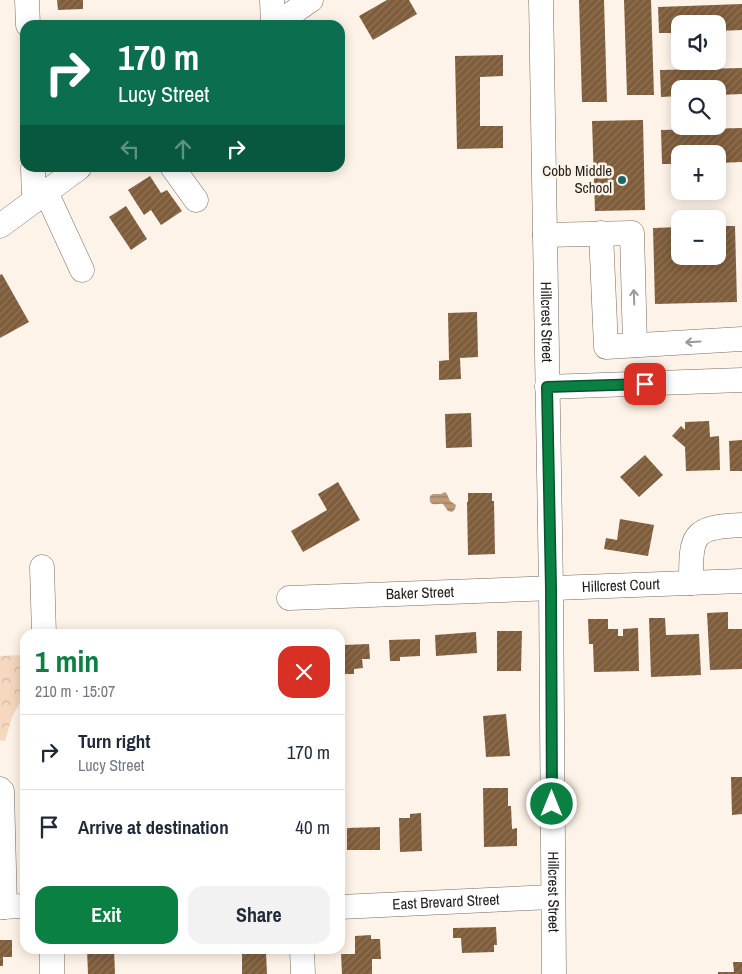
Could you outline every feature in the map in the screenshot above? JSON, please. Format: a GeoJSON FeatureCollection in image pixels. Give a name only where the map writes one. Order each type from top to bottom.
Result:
{"type":"FeatureCollection","features":[{"type":"Feature","properties":{"kind":"street"},"geometry":{"type":"LineString","coordinates":[[27,0],[28,20]]}},
{"type":"Feature","properties":{"kind":"street"},"geometry":{"type":"LineString","coordinates":[[272,0],[274,20]]}},
{"type":"Feature","properties":{"kind":"street"},"geometry":{"type":"LineString","coordinates":[[281,20],[311,0]]}},
{"type":"Feature","properties":{"kind":"street","name":"Hillcrest Street"},"geometry":{"type":"LineString","coordinates":[[541,0],[551,588],[554,974]]}},
{"type":"Feature","properties":{"kind":"street"},"geometry":{"type":"LineString","coordinates":[[34,172],[40,196],[82,270]]}},
{"type":"Feature","properties":{"kind":"street"},"geometry":{"type":"LineString","coordinates":[[0,226],[73,172]]}},
{"type":"Feature","properties":{"kind":"street"},"geometry":{"type":"LineString","coordinates":[[175,172],[196,200]]}},
{"type":"Feature","properties":{"kind":"street"},"geometry":{"type":"LineString","coordinates":[[545,234],[601,233],[606,347],[742,339]]}},
{"type":"Feature","properties":{"kind":"street"},"geometry":{"type":"LineString","coordinates":[[547,387],[742,380]]}},
{"type":"Feature","properties":{"kind":"street"},"geometry":{"type":"LineString","coordinates":[[691,583],[691,555],[695,539],[699,534],[707,529],[724,525],[742,525]]}},
{"type":"Feature","properties":{"kind":"street"},"geometry":{"type":"LineString","coordinates":[[42,567],[44,629]]}},
{"type":"Feature","properties":{"kind":"street","name":"Hillcrest Court"},"geometry":{"type":"LineString","coordinates":[[551,588],[742,581]]}},
{"type":"Feature","properties":{"kind":"street","name":"Baker Street"},"geometry":{"type":"LineString","coordinates":[[289,598],[551,588]]}},
{"type":"Feature","properties":{"kind":"street"},"geometry":{"type":"LineString","coordinates":[[0,789],[2,791],[10,907]]}},
{"type":"Feature","properties":{"kind":"street","name":"East Brevard Street"},"geometry":{"type":"LineString","coordinates":[[345,906],[552,897]]}},
{"type":"Feature","properties":{"kind":"street"},"geometry":{"type":"LineString","coordinates":[[52,954],[52,974]]}},
{"type":"Feature","properties":{"kind":"street"},"geometry":{"type":"LineString","coordinates":[[302,954],[303,974]]}},
{"type":"Feature","properties":{"kind":"green space"},"geometry":{"type":"Polygon","coordinates":[[[20,655],[20,702],[12,717],[5,741],[0,740],[0,656],[20,655]]]}},
{"type":"Feature","properties":{"kind":"shaded area"},"geometry":{"type":"Polygon","coordinates":[[[445,492],[450,501],[456,505],[452,512],[448,511],[443,504],[432,504],[430,502],[430,496],[433,494],[445,492]]]}},
{"type":"Feature","properties":{"kind":"building"},"geometry":{"type":"Polygon","coordinates":[[[57,0],[83,0],[83,9],[58,10],[57,0]]]}},
{"type":"Feature","properties":{"kind":"building"},"geometry":{"type":"Polygon","coordinates":[[[387,0],[409,0],[417,14],[373,40],[359,16],[387,0]]]}},
{"type":"Feature","properties":{"kind":"building"},"geometry":{"type":"Polygon","coordinates":[[[579,0],[604,0],[607,102],[582,102],[579,0]]]}},
{"type":"Feature","properties":{"kind":"building"},"geometry":{"type":"Polygon","coordinates":[[[624,0],[651,0],[654,95],[627,95],[624,0]]]}},
{"type":"Feature","properties":{"kind":"building"},"geometry":{"type":"Polygon","coordinates":[[[742,4],[742,30],[726,31],[726,15],[671,15],[671,33],[659,33],[658,7],[742,4]]]}},
{"type":"Feature","properties":{"kind":"building"},"geometry":{"type":"Polygon","coordinates":[[[503,55],[503,76],[480,77],[480,126],[503,126],[503,148],[457,149],[455,56],[503,55]]]}},
{"type":"Feature","properties":{"kind":"building"},"geometry":{"type":"Polygon","coordinates":[[[726,68],[742,68],[742,94],[726,95],[726,80],[671,80],[671,96],[661,97],[660,70],[726,70],[726,68]]]}},
{"type":"Feature","properties":{"kind":"building"},"geometry":{"type":"Polygon","coordinates":[[[643,120],[645,210],[595,211],[592,121],[643,120]]]}},
{"type":"Feature","properties":{"kind":"building"},"geometry":{"type":"Polygon","coordinates":[[[726,128],[742,128],[742,162],[726,163],[726,145],[671,145],[671,164],[662,164],[661,130],[671,130],[671,135],[726,135],[726,128]]]}},
{"type":"Feature","properties":{"kind":"building"},"geometry":{"type":"Polygon","coordinates":[[[150,176],[161,193],[167,190],[182,211],[161,225],[151,210],[144,215],[128,190],[150,176]]]}},
{"type":"Feature","properties":{"kind":"building"},"geometry":{"type":"Polygon","coordinates":[[[126,206],[147,239],[131,250],[109,217],[126,206]]]}},
{"type":"Feature","properties":{"kind":"building"},"geometry":{"type":"Polygon","coordinates":[[[726,226],[735,226],[737,302],[655,304],[653,228],[671,227],[671,265],[726,265],[726,226]]]}},
{"type":"Feature","properties":{"kind":"building"},"geometry":{"type":"Polygon","coordinates":[[[2,274],[29,322],[0,338],[0,275],[2,274]]]}},
{"type":"Feature","properties":{"kind":"building"},"geometry":{"type":"Polygon","coordinates":[[[477,312],[478,357],[460,358],[461,379],[439,380],[439,361],[449,360],[448,313],[477,312]]]}},
{"type":"Feature","properties":{"kind":"building"},"geometry":{"type":"Polygon","coordinates":[[[471,413],[472,447],[446,448],[445,414],[471,413]]]}},
{"type":"Feature","properties":{"kind":"building"},"geometry":{"type":"Polygon","coordinates":[[[709,421],[710,437],[719,436],[720,470],[686,471],[685,447],[672,436],[681,426],[685,430],[685,422],[709,421]]]}},
{"type":"Feature","properties":{"kind":"building"},"geometry":{"type":"Polygon","coordinates":[[[742,440],[742,471],[730,471],[729,441],[742,440]]]}},
{"type":"Feature","properties":{"kind":"building"},"geometry":{"type":"Polygon","coordinates":[[[645,455],[663,475],[639,497],[620,477],[645,455]]]}},
{"type":"Feature","properties":{"kind":"building"},"geometry":{"type":"Polygon","coordinates":[[[338,482],[360,520],[303,552],[291,531],[327,510],[318,494],[338,482]]]}},
{"type":"Feature","properties":{"kind":"building"},"geometry":{"type":"Polygon","coordinates":[[[468,493],[492,493],[492,501],[494,501],[495,554],[468,555],[468,493]]]}},
{"type":"Feature","properties":{"kind":"building"},"geometry":{"type":"Polygon","coordinates":[[[620,519],[654,525],[648,556],[604,549],[606,538],[617,540],[620,519]]]}},
{"type":"Feature","properties":{"kind":"building"},"geometry":{"type":"Polygon","coordinates":[[[728,612],[728,629],[742,629],[742,669],[710,670],[707,613],[728,612]]]}},
{"type":"Feature","properties":{"kind":"building"},"geometry":{"type":"Polygon","coordinates":[[[649,618],[665,618],[666,635],[699,634],[701,675],[651,677],[649,618]]]}},
{"type":"Feature","properties":{"kind":"building"},"geometry":{"type":"Polygon","coordinates":[[[588,619],[608,619],[608,629],[618,629],[618,636],[623,636],[623,629],[638,628],[639,671],[594,672],[593,644],[589,644],[588,619]]]}},
{"type":"Feature","properties":{"kind":"building"},"geometry":{"type":"Polygon","coordinates":[[[497,631],[522,631],[521,671],[497,671],[497,631]]]}},
{"type":"Feature","properties":{"kind":"building"},"geometry":{"type":"Polygon","coordinates":[[[476,632],[477,653],[436,656],[435,635],[476,632]]]}},
{"type":"Feature","properties":{"kind":"building"},"geometry":{"type":"Polygon","coordinates":[[[420,639],[420,656],[400,657],[400,661],[390,661],[389,640],[420,639]]]}},
{"type":"Feature","properties":{"kind":"building"},"geometry":{"type":"Polygon","coordinates":[[[369,644],[370,659],[362,659],[363,668],[354,669],[354,674],[345,674],[345,645],[369,644]]]}},
{"type":"Feature","properties":{"kind":"building"},"geometry":{"type":"Polygon","coordinates":[[[506,714],[510,756],[486,757],[483,716],[506,714]]]}},
{"type":"Feature","properties":{"kind":"building"},"geometry":{"type":"Polygon","coordinates":[[[731,777],[742,777],[742,814],[732,815],[731,777]]]}},
{"type":"Feature","properties":{"kind":"building"},"geometry":{"type":"Polygon","coordinates":[[[483,788],[508,788],[508,806],[511,806],[512,829],[517,828],[517,846],[484,847],[483,788]]]}},
{"type":"Feature","properties":{"kind":"building"},"geometry":{"type":"Polygon","coordinates":[[[421,813],[422,851],[400,852],[399,818],[410,818],[410,814],[421,813]]]}},
{"type":"Feature","properties":{"kind":"building"},"geometry":{"type":"Polygon","coordinates":[[[380,827],[380,850],[347,850],[347,828],[380,827]]]}},
{"type":"Feature","properties":{"kind":"building"},"geometry":{"type":"Polygon","coordinates":[[[496,927],[497,945],[494,945],[494,952],[462,953],[461,938],[453,938],[453,928],[496,927]]]}},
{"type":"Feature","properties":{"kind":"building"},"geometry":{"type":"Polygon","coordinates":[[[371,935],[371,939],[380,939],[381,959],[372,959],[372,974],[342,974],[341,954],[355,954],[355,936],[371,935]]]}},
{"type":"Feature","properties":{"kind":"building"},"geometry":{"type":"Polygon","coordinates":[[[0,940],[12,940],[12,957],[3,957],[3,966],[0,966],[0,940]]]}},
{"type":"Feature","properties":{"kind":"building"},"geometry":{"type":"Polygon","coordinates":[[[87,954],[114,954],[115,974],[88,974],[87,954]]]}},
{"type":"Feature","properties":{"kind":"building"},"geometry":{"type":"Polygon","coordinates":[[[242,954],[266,954],[267,974],[242,974],[242,954]]]}},
{"type":"Feature","properties":{"kind":"building"},"geometry":{"type":"Polygon","coordinates":[[[733,962],[742,962],[742,974],[718,974],[718,972],[734,972],[733,962]]]}},
{"type":"Feature","properties":{"kind":"place","name":"Cobb Middle School"},"geometry":{"type":"Point","coordinates":[622,180]}},
{"type":"Feature","properties":{"kind":"route"},"geometry":{"type":"LineString","coordinates":[[552,804],[551,588],[547,387],[645,384]]}}]}
